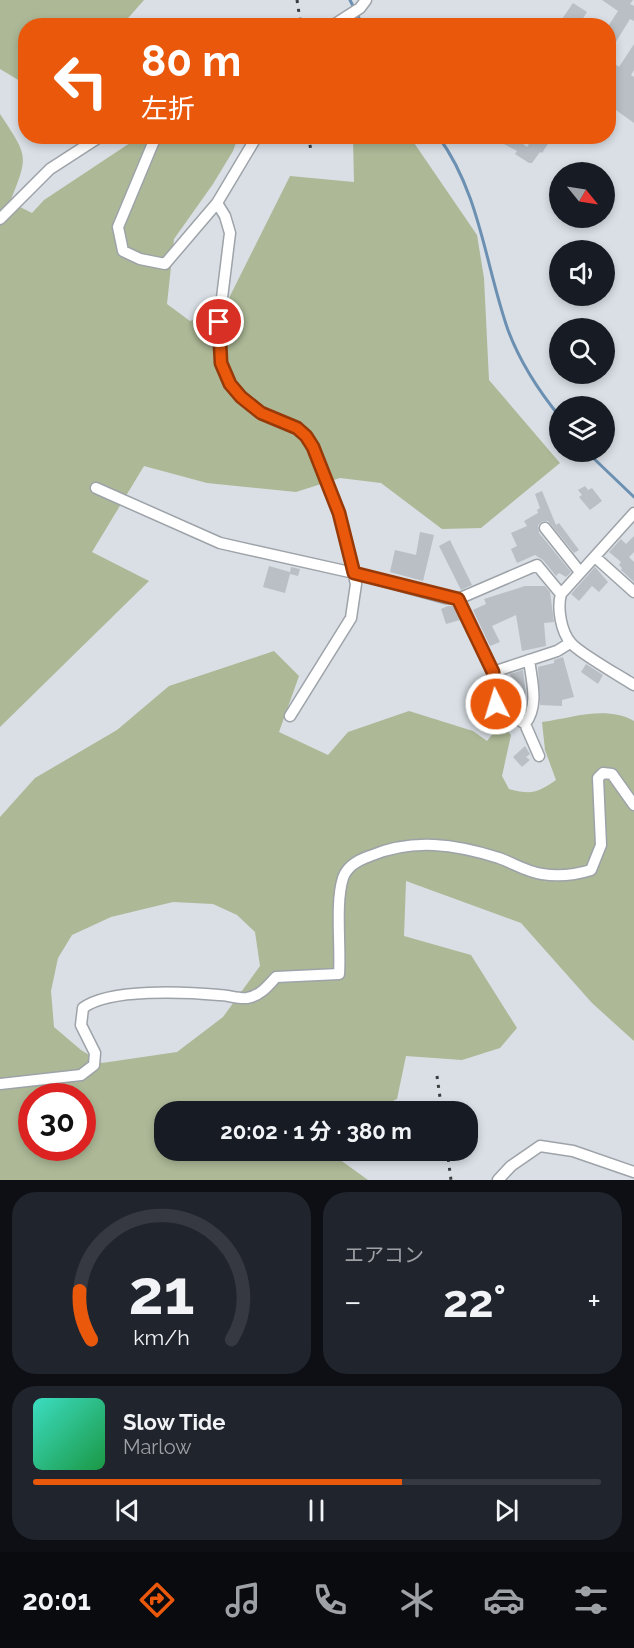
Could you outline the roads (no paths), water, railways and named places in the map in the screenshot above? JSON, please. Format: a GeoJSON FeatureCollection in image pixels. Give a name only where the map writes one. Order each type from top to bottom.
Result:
{"type":"FeatureCollection","features":[{"type":"Feature","properties":{"kind":"street"},"geometry":{"type":"LineString","coordinates":[[344,18],[366,0]]}},
{"type":"Feature","properties":{"kind":"street"},"geometry":{"type":"LineString","coordinates":[[0,219],[50,169],[89,144]]}},
{"type":"Feature","properties":{"kind":"street"},"geometry":{"type":"LineString","coordinates":[[153,144],[118,227],[123,251],[140,259],[165,264],[217,203],[252,144]]}},
{"type":"Feature","properties":{"kind":"street"},"geometry":{"type":"LineString","coordinates":[[217,203],[225,216],[230,233],[218,339],[221,363],[230,384],[241,397],[261,413],[297,428],[313,447],[339,513],[356,584],[351,618],[290,716]]}},
{"type":"Feature","properties":{"kind":"street"},"geometry":{"type":"LineString","coordinates":[[96,488],[220,543],[458,599],[537,565],[561,594]]}},
{"type":"Feature","properties":{"kind":"street"},"geometry":{"type":"LineString","coordinates":[[634,513],[561,594],[559,602],[562,625],[570,643],[634,685]]}},
{"type":"Feature","properties":{"kind":"street"},"geometry":{"type":"LineString","coordinates":[[545,528],[580,572]]}},
{"type":"Feature","properties":{"kind":"street"},"geometry":{"type":"LineString","coordinates":[[595,556],[634,592]]}},
{"type":"Feature","properties":{"kind":"street"},"geometry":{"type":"LineString","coordinates":[[458,599],[493,672],[496,704],[525,724],[539,756]]}},
{"type":"Feature","properties":{"kind":"street"},"geometry":{"type":"LineString","coordinates":[[493,672],[557,651],[570,643]]}},
{"type":"Feature","properties":{"kind":"street"},"geometry":{"type":"LineString","coordinates":[[525,724],[531,715],[534,693],[529,660]]}},
{"type":"Feature","properties":{"kind":"street"},"geometry":{"type":"LineString","coordinates":[[0,1084],[81,1075],[94,1065],[95,1053],[81,1025],[83,1008],[92,1001],[144,993],[247,998],[263,992],[276,977],[339,974],[340,898],[343,877],[351,864],[364,858],[389,848],[435,843],[497,858],[541,874],[573,876],[591,870],[601,844],[598,778],[603,773],[612,774],[634,804]]}},
{"type":"Feature","properties":{"kind":"street"},"geometry":{"type":"LineString","coordinates":[[498,1180],[512,1166],[540,1146],[573,1151],[634,1172]]}},
{"type":"Feature","properties":{"kind":"waterway"},"geometry":{"type":"LineString","coordinates":[[350,0],[359,18]]}},
{"type":"Feature","properties":{"kind":"waterway"},"geometry":{"type":"LineString","coordinates":[[443,144],[452,158],[473,205],[508,330],[530,375],[549,403]]}},
{"type":"Feature","properties":{"kind":"waterway"},"geometry":{"type":"LineString","coordinates":[[597,462],[634,497]]}},
{"type":"Feature","properties":{"kind":"railway"},"geometry":{"type":"LineString","coordinates":[[297,0],[300,18]]}},
{"type":"Feature","properties":{"kind":"railway"},"geometry":{"type":"LineString","coordinates":[[310,144],[311,153]]}},
{"type":"Feature","properties":{"kind":"railway"},"geometry":{"type":"LineString","coordinates":[[437,1076],[440,1101]]}},
{"type":"Feature","properties":{"kind":"railway"},"geometry":{"type":"LineString","coordinates":[[448,1161],[451,1180]]}}]}
